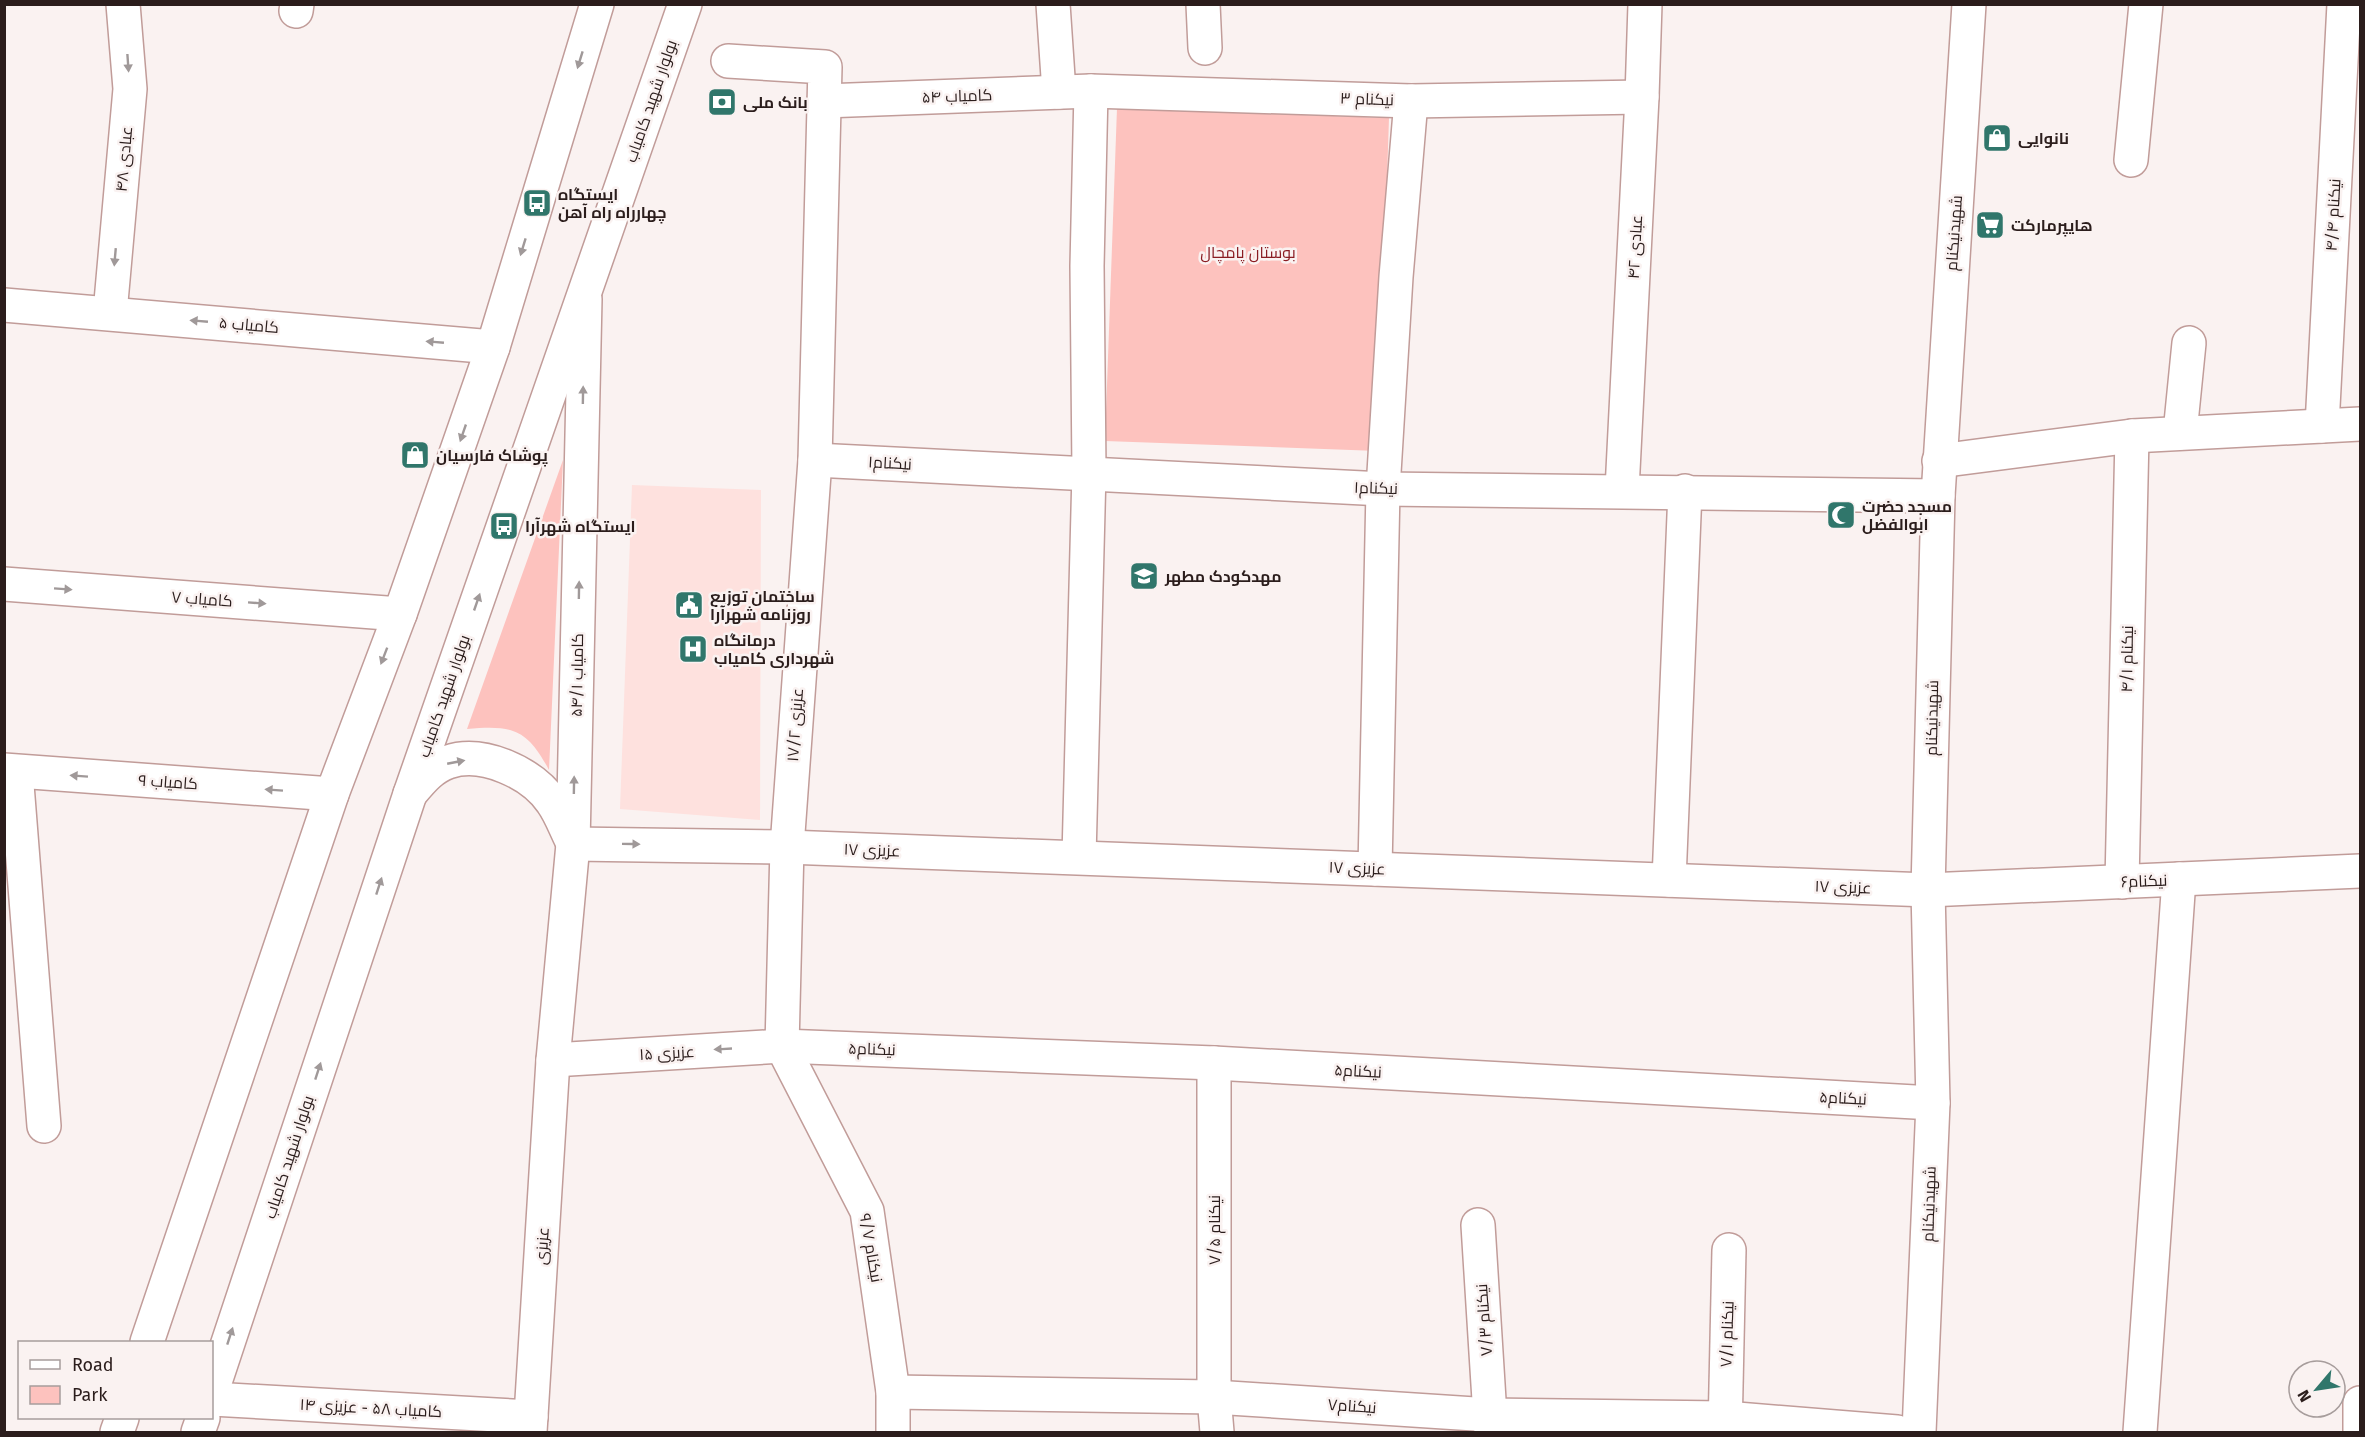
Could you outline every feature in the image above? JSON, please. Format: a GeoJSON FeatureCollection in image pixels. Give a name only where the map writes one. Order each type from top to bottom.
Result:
{"type":"FeatureCollection","features":[{"type":"Feature","properties":{"kind":"street","name":"عبادی ۴۸"},"geometry":{"type":"LineString","coordinates":[[110,312],[130,89],[123,4]]}},
{"type":"Feature","properties":{"kind":"street"},"geometry":{"type":"LineString","coordinates":[[147,1341],[332,794],[400,614],[493,347],[597,4]]}},
{"type":"Feature","properties":{"kind":"street","name":"بولوار شهید کامیاب"},"geometry":{"type":"LineString","coordinates":[[213,1388],[410,794],[685,4]]}},
{"type":"Feature","properties":{"kind":"street"},"geometry":{"type":"LineString","coordinates":[[1053,4],[1059,92]]}},
{"type":"Feature","properties":{"kind":"street"},"geometry":{"type":"LineString","coordinates":[[1203,4],[1205,48]]}},
{"type":"Feature","properties":{"kind":"street","name":"عبادی ۴۲"},"geometry":{"type":"LineString","coordinates":[[1622,490],[1642,97],[1644,4]]}},
{"type":"Feature","properties":{"kind":"street","name":"شهیدنیکنام"},"geometry":{"type":"LineString","coordinates":[[1919,1432],[1933,1103],[1928,890],[1938,496],[1969,4]]}},
{"type":"Feature","properties":{"kind":"street"},"geometry":{"type":"LineString","coordinates":[[2131,160],[2146,4]]}},
{"type":"Feature","properties":{"kind":"street","name":"نیکنام ۴/۴"},"geometry":{"type":"LineString","coordinates":[[2322,426],[2344,4]]}},
{"type":"Feature","properties":{"kind":"street","name":"عزیزی ۱۷/۲"},"geometry":{"type":"LineString","coordinates":[[729,61],[825,67],[815,460],[787,846]]}},
{"type":"Feature","properties":{"kind":"street"},"geometry":{"type":"LineString","coordinates":[[1079,857],[1089,472],[1088,266],[1091,91]]}},
{"type":"Feature","properties":{"kind":"street","name":"کامیاب ۵۴"},"geometry":{"type":"LineString","coordinates":[[824,101],[1091,91]]}},
{"type":"Feature","properties":{"kind":"street","name":"نیکنام ۳"},"geometry":{"type":"LineString","coordinates":[[1091,91],[1411,101],[1642,97]]}},
{"type":"Feature","properties":{"kind":"street"},"geometry":{"type":"LineString","coordinates":[[1375,869],[1383,489],[1396,277],[1411,101]]}},
{"type":"Feature","properties":{"kind":"street","name":"کامیاب ۵۴/۱"},"geometry":{"type":"LineString","coordinates":[[553,1060],[573,844],[586,289]]}},
{"type":"Feature","properties":{"kind":"street","name":"کامیاب ۵"},"geometry":{"type":"LineString","coordinates":[[4,305],[110,312],[493,347]]}},
{"type":"Feature","properties":{"kind":"street"},"geometry":{"type":"LineString","coordinates":[[2180,433],[2189,343]]}},
{"type":"Feature","properties":{"kind":"street"},"geometry":{"type":"LineString","coordinates":[[1940,461],[2132,436],[2361,424]]}},
{"type":"Feature","properties":{"kind":"street","name":"نیکنام ۴/۱"},"geometry":{"type":"LineString","coordinates":[[2121,882],[2132,436]]}},
{"type":"Feature","properties":{"kind":"street","name":"نیکنام۱"},"geometry":{"type":"LineString","coordinates":[[815,460],[1089,472],[1383,489],[1622,490],[1938,496]]}},
{"type":"Feature","properties":{"kind":"street"},"geometry":{"type":"LineString","coordinates":[[1668,880],[1685,491]]}},
{"type":"Feature","properties":{"kind":"street","name":"کامیاب ۷"},"geometry":{"type":"LineString","coordinates":[[4,584],[400,614]]}},
{"type":"Feature","properties":{"kind":"street"},"geometry":{"type":"LineString","coordinates":[[410,794],[426,774],[449,762],[474,759],[499,765],[526,777],[552,801],[573,844]]}},
{"type":"Feature","properties":{"kind":"street"},"geometry":{"type":"LineString","coordinates":[[10,771],[44,1126]]}},
{"type":"Feature","properties":{"kind":"street","name":"کامیاب ۹"},"geometry":{"type":"LineString","coordinates":[[10,771],[332,794]]}},
{"type":"Feature","properties":{"kind":"street","name":"عزیزی ۱۷"},"geometry":{"type":"LineString","coordinates":[[573,844],[787,846],[1928,890]]}},
{"type":"Feature","properties":{"kind":"street"},"geometry":{"type":"LineString","coordinates":[[782,1046],[787,846]]}},
{"type":"Feature","properties":{"kind":"street","name":"نیکنام۶"},"geometry":{"type":"LineString","coordinates":[[1928,890],[2361,872]]}},
{"type":"Feature","properties":{"kind":"street"},"geometry":{"type":"LineString","coordinates":[[2140,1432],[2180,879]]}},
{"type":"Feature","properties":{"kind":"street","name":"عزیزی ۱۵"},"geometry":{"type":"LineString","coordinates":[[553,1060],[782,1046]]}},
{"type":"Feature","properties":{"kind":"street","name":"نیکنام۵"},"geometry":{"type":"LineString","coordinates":[[782,1046],[1214,1063],[1933,1103]]}},
{"type":"Feature","properties":{"kind":"street","name":"نیکنام ۹/۷"},"geometry":{"type":"LineString","coordinates":[[782,1046],[867,1211],[893,1392],[893,1432]]}},
{"type":"Feature","properties":{"kind":"street","name":"عزیزی"},"geometry":{"type":"LineString","coordinates":[[531,1425],[553,1060]]}},
{"type":"Feature","properties":{"kind":"street","name":"نیکنام ۷/۵"},"geometry":{"type":"LineString","coordinates":[[1214,1063],[1217,1432]]}},
{"type":"Feature","properties":{"kind":"street","name":"نیکنام ۷/۳"},"geometry":{"type":"LineString","coordinates":[[1478,1225],[1491,1424]]}},
{"type":"Feature","properties":{"kind":"street","name":"نیکنام ۷/۱"},"geometry":{"type":"LineString","coordinates":[[1725,1426],[1729,1250]]}},
{"type":"Feature","properties":{"kind":"street","name":"نیکنام۷"},"geometry":{"type":"LineString","coordinates":[[893,1392],[1215,1396],[1491,1424],[1725,1426],[1897,1432]]}},
{"type":"Feature","properties":{"kind":"street","name":"کامیاب ۵۸ - عزیزی ۱۴"},"geometry":{"type":"LineString","coordinates":[[213,1399],[531,1425]]}},
{"type":"Feature","properties":{"kind":"street"},"geometry":{"type":"LineString","coordinates":[[2360,1432],[2361,1403]]}},
{"type":"Feature","properties":{"kind":"shaded area","name":"درمانگاه شهرداری کامیاب"},"geometry":{"type":"Polygon","coordinates":[[[632,485],[761,490],[760,820],[620,809],[632,485]]]}},
{"type":"Feature","properties":{"kind":"green space","name":"بوستان پامچال"},"geometry":{"type":"Polygon","coordinates":[[[1117,108],[1389,118],[1378,451],[1105,441],[1117,108]]]}},
{"type":"Feature","properties":{"kind":"green space"},"geometry":{"type":"Polygon","coordinates":[[[563,460],[549,770],[533,746],[517,733],[496,728],[467,729],[563,460]]]}},
{"type":"Feature","properties":{"kind":"place","name":"بانک ملی"},"geometry":{"type":"Point","coordinates":[722,102]}},
{"type":"Feature","properties":{"kind":"place","name":"نانوایی"},"geometry":{"type":"Point","coordinates":[1997,138]}},
{"type":"Feature","properties":{"kind":"place","name":"ایستگاه چهارراه راه آهن"},"geometry":{"type":"Point","coordinates":[537,203]}},
{"type":"Feature","properties":{"kind":"place","name":"هایپرمارکت"},"geometry":{"type":"Point","coordinates":[1990,225]}},
{"type":"Feature","properties":{"kind":"place","name":"پوشاک فارسیان"},"geometry":{"type":"Point","coordinates":[415,455]}},
{"type":"Feature","properties":{"kind":"place","name":"مسجد حضرت ابوالفضل"},"geometry":{"type":"Point","coordinates":[1841,515]}},
{"type":"Feature","properties":{"kind":"place","name":"ایستگاه شهرآرا"},"geometry":{"type":"Point","coordinates":[504,526]}},
{"type":"Feature","properties":{"kind":"place","name":"مهدکودک مطهر"},"geometry":{"type":"Point","coordinates":[1144,576]}},
{"type":"Feature","properties":{"kind":"place","name":"ساختمان توزیع روزنامه شهرآرا"},"geometry":{"type":"Point","coordinates":[689,605]}},
{"type":"Feature","properties":{"kind":"place","name":"درمانگاه شهرداری کامیاب"},"geometry":{"type":"Point","coordinates":[693,649]}}]}
